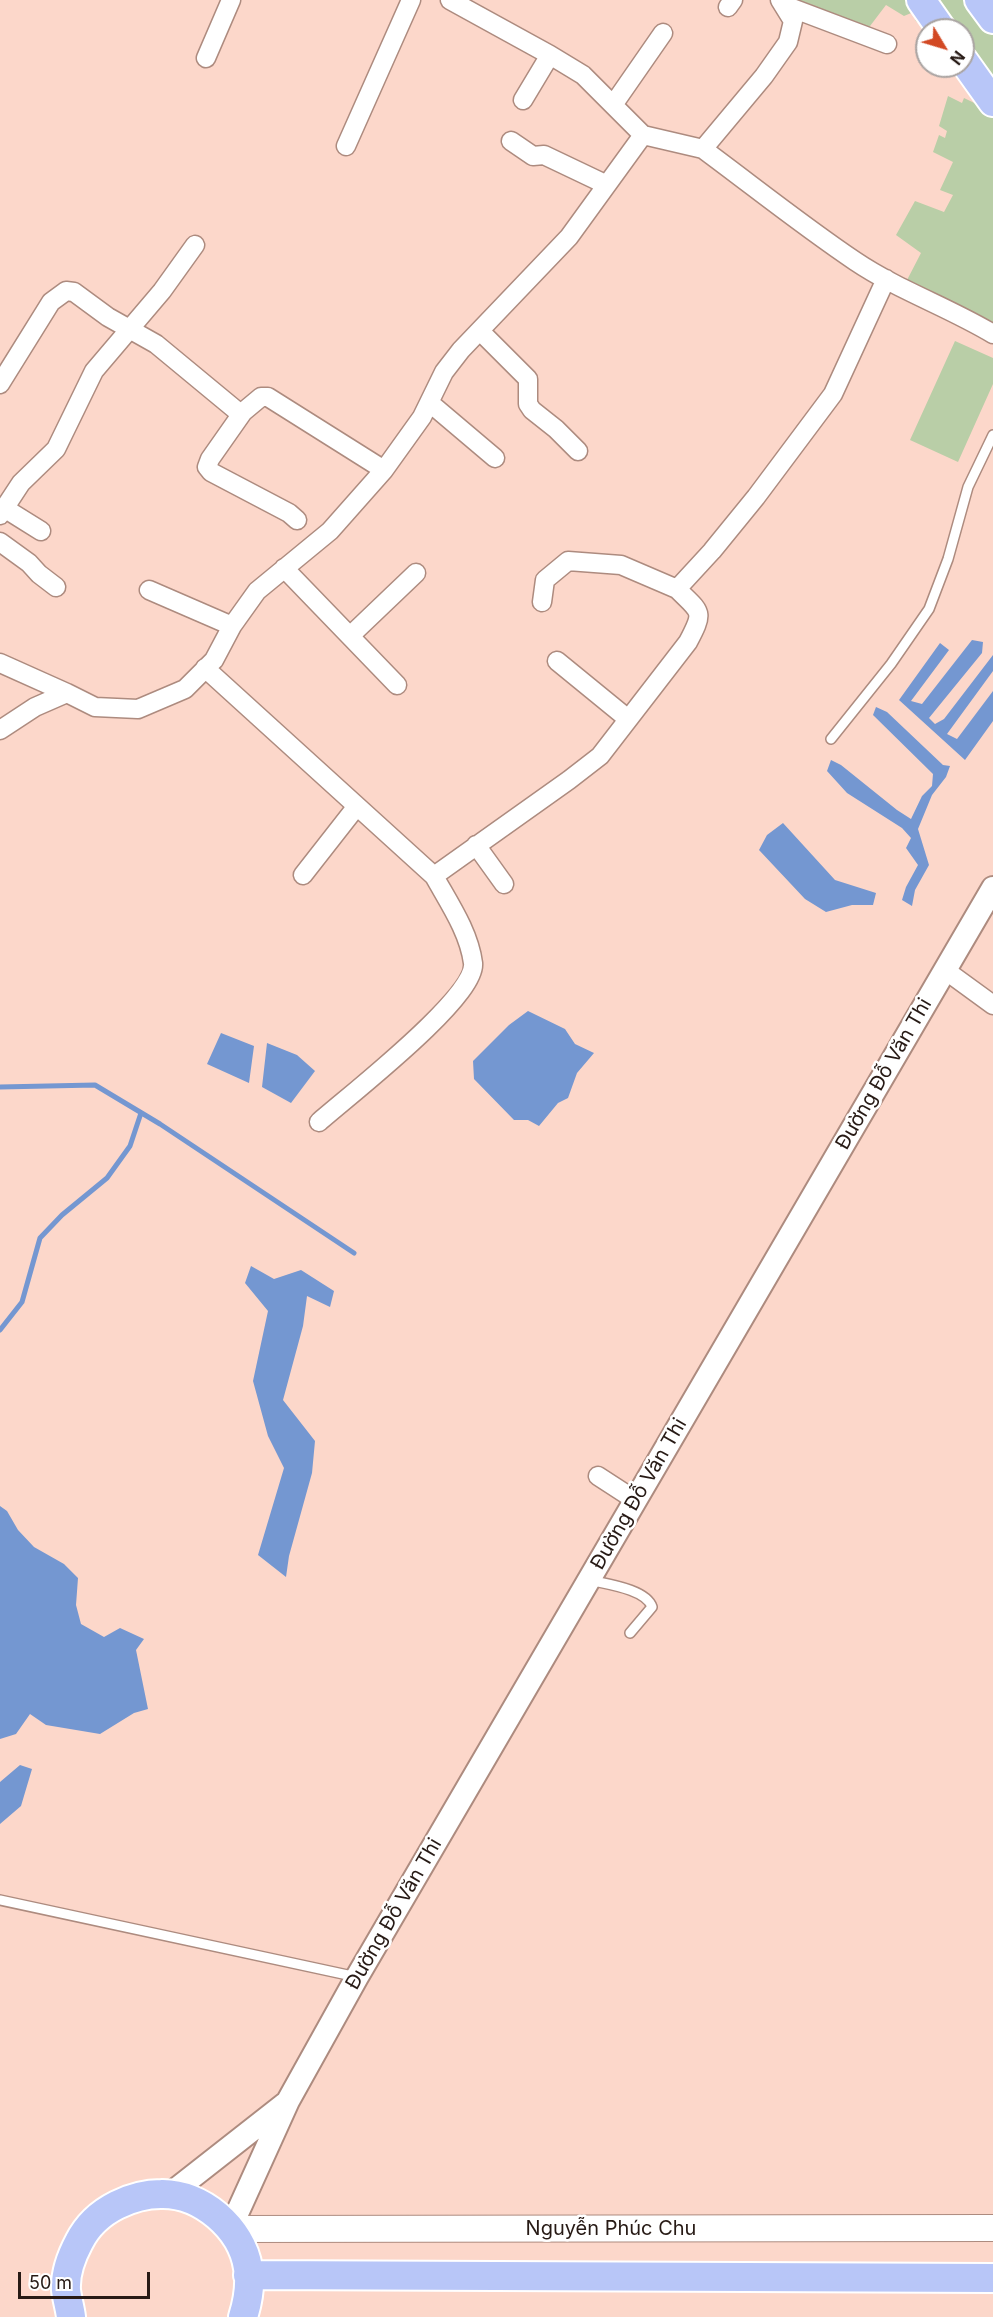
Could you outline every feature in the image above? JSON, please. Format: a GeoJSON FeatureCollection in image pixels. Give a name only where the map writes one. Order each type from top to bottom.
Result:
{"type":"FeatureCollection","features":[{"type":"Feature","properties":{"kind":"main road"},"geometry":{"type":"LineString","coordinates":[[921,0],[934,18]]}},
{"type":"Feature","properties":{"kind":"main road"},"geometry":{"type":"LineString","coordinates":[[979,0],[993,19]]}},
{"type":"Feature","properties":{"kind":"main road"},"geometry":{"type":"LineString","coordinates":[[975,77],[993,102]]}},
{"type":"Feature","properties":{"kind":"main road"},"geometry":{"type":"LineString","coordinates":[[71,2317],[66,2289],[70,2259],[84,2232],[105,2211],[132,2198],[162,2194],[192,2200],[218,2215],[237,2238],[248,2267],[249,2297],[243,2317]]}},
{"type":"Feature","properties":{"kind":"main road","name":"Nguyễn Phúc Chu"},"geometry":{"type":"LineString","coordinates":[[230,2229],[993,2228]]}},
{"type":"Feature","properties":{"kind":"main road"},"geometry":{"type":"LineString","coordinates":[[248,2275],[993,2278]]}},
{"type":"Feature","properties":{"kind":"street"},"geometry":{"type":"LineString","coordinates":[[206,58],[231,0]]}},
{"type":"Feature","properties":{"kind":"street"},"geometry":{"type":"LineString","coordinates":[[346,146],[411,0]]}},
{"type":"Feature","properties":{"kind":"street"},"geometry":{"type":"LineString","coordinates":[[450,0],[583,75],[643,135],[703,148],[855,261],[886,279],[963,316],[993,334]]}},
{"type":"Feature","properties":{"kind":"street"},"geometry":{"type":"LineString","coordinates":[[782,2],[887,44]]}},
{"type":"Feature","properties":{"kind":"street"},"geometry":{"type":"LineString","coordinates":[[703,148],[764,76],[788,42],[793,21],[782,2]]}},
{"type":"Feature","properties":{"kind":"street"},"geometry":{"type":"LineString","coordinates":[[613,105],[663,33]]}},
{"type":"Feature","properties":{"kind":"street"},"geometry":{"type":"LineString","coordinates":[[523,100],[550,55]]}},
{"type":"Feature","properties":{"kind":"street"},"geometry":{"type":"LineString","coordinates":[[0,663],[95,707],[138,709],[184,689],[214,660],[232,626],[257,591],[330,531],[384,470],[430,403],[444,372],[569,237],[643,135]]}},
{"type":"Feature","properties":{"kind":"street"},"geometry":{"type":"LineString","coordinates":[[511,141],[533,156],[544,155],[607,185]]}},
{"type":"Feature","properties":{"kind":"street"},"geometry":{"type":"LineString","coordinates":[[41,531],[2,512],[32,470],[56,449],[94,371],[162,291],[195,245]]}},
{"type":"Feature","properties":{"kind":"street"},"geometry":{"type":"LineString","coordinates":[[677,589],[756,497],[832,394],[886,279]]}},
{"type":"Feature","properties":{"kind":"street"},"geometry":{"type":"LineString","coordinates":[[0,384],[51,302],[66,291],[74,292],[108,317],[156,344],[237,411],[243,412]]}},
{"type":"Feature","properties":{"kind":"street"},"geometry":{"type":"LineString","coordinates":[[480,331],[528,379],[528,404],[532,410],[578,451]]}},
{"type":"Feature","properties":{"kind":"street"},"geometry":{"type":"LineString","coordinates":[[297,520],[289,513],[211,472],[207,467],[210,459],[243,412],[261,397],[268,397],[384,470]]}},
{"type":"Feature","properties":{"kind":"street"},"geometry":{"type":"LineString","coordinates":[[430,403],[495,458]]}},
{"type":"Feature","properties":{"kind":"street"},"geometry":{"type":"LineString","coordinates":[[0,543],[29,563],[56,587]]}},
{"type":"Feature","properties":{"kind":"street"},"geometry":{"type":"LineString","coordinates":[[434,876],[600,756],[688,642],[700,621],[694,607],[677,589],[621,565],[579,560],[568,561],[545,580],[543,602]]}},
{"type":"Feature","properties":{"kind":"street"},"geometry":{"type":"LineString","coordinates":[[284,568],[397,685]]}},
{"type":"Feature","properties":{"kind":"street"},"geometry":{"type":"LineString","coordinates":[[350,636],[416,573]]}},
{"type":"Feature","properties":{"kind":"street"},"geometry":{"type":"LineString","coordinates":[[148,590],[232,626]]}},
{"type":"Feature","properties":{"kind":"street"},"geometry":{"type":"LineString","coordinates":[[557,661],[628,719]]}},
{"type":"Feature","properties":{"kind":"street"},"geometry":{"type":"LineString","coordinates":[[205,668],[434,876],[464,931],[474,965],[467,984],[440,1017],[319,1122]]}},
{"type":"Feature","properties":{"kind":"street"},"geometry":{"type":"LineString","coordinates":[[0,730],[36,707],[67,693]]}},
{"type":"Feature","properties":{"kind":"street"},"geometry":{"type":"LineString","coordinates":[[303,875],[357,806]]}},
{"type":"Feature","properties":{"kind":"street"},"geometry":{"type":"LineString","coordinates":[[476,845],[504,884]]}},
{"type":"Feature","properties":{"kind":"street","name":"Đường Đỗ Văn Thi"},"geometry":{"type":"LineString","coordinates":[[230,2229],[288,2102],[357,1977],[993,888]]}},
{"type":"Feature","properties":{"kind":"street"},"geometry":{"type":"LineString","coordinates":[[945,970],[993,1005]]}},
{"type":"Feature","properties":{"kind":"street"},"geometry":{"type":"LineString","coordinates":[[598,1476],[636,1500]]}},
{"type":"Feature","properties":{"kind":"street","name":"Đường Đỗ Văn Thi"},"geometry":{"type":"LineString","coordinates":[[169,2195],[288,2102]]}},
{"type":"Feature","properties":{"kind":"lane"},"geometry":{"type":"LineString","coordinates":[[831,739],[891,664],[929,609],[948,559],[968,487],[993,435]]}},
{"type":"Feature","properties":{"kind":"lane"},"geometry":{"type":"LineString","coordinates":[[589,1580],[628,1589],[650,1600],[652,1607],[630,1633]]}},
{"type":"Feature","properties":{"kind":"lane"},"geometry":{"type":"LineString","coordinates":[[0,1900],[357,1977]]}},
{"type":"Feature","properties":{"kind":"green space"},"geometry":{"type":"Polygon","coordinates":[[[791,0],[993,0],[993,78],[975,59],[975,18],[918,18],[922,15],[916,11],[904,16],[886,5],[867,30],[791,0]]]}},
{"type":"Feature","properties":{"kind":"green space"},"geometry":{"type":"Polygon","coordinates":[[[948,96],[962,103],[964,98],[993,112],[993,326],[906,282],[921,253],[896,235],[915,201],[944,212],[953,195],[940,190],[953,162],[933,152],[939,135],[945,138],[947,131],[939,126],[948,96]]]}},
{"type":"Feature","properties":{"kind":"green space"},"geometry":{"type":"Polygon","coordinates":[[[955,341],[993,358],[993,384],[958,462],[910,440],[955,341]]]}},
{"type":"Feature","properties":{"kind":"water"},"geometry":{"type":"Polygon","coordinates":[[[972,640],[983,642],[982,653],[929,718],[935,724],[944,719],[993,655],[993,671],[947,734],[957,739],[993,691],[993,721],[965,760],[899,700],[940,643],[949,650],[911,701],[922,704],[972,640]]]}},
{"type":"Feature","properties":{"kind":"water"},"geometry":{"type":"Polygon","coordinates":[[[876,707],[887,712],[943,765],[950,766],[946,777],[932,795],[918,829],[929,865],[915,890],[912,906],[902,900],[918,865],[906,848],[911,838],[902,828],[847,793],[827,771],[831,760],[841,765],[911,819],[922,796],[932,786],[933,774],[873,715],[876,707]]]}},
{"type":"Feature","properties":{"kind":"water"},"geometry":{"type":"Polygon","coordinates":[[[783,823],[835,880],[876,893],[873,905],[852,905],[826,912],[805,899],[759,850],[767,835],[783,823]]]}},
{"type":"Feature","properties":{"kind":"water"},"geometry":{"type":"Polygon","coordinates":[[[528,1011],[565,1029],[575,1044],[594,1053],[577,1073],[568,1098],[558,1103],[539,1126],[528,1120],[514,1120],[474,1079],[473,1061],[509,1025],[528,1011]]]}},
{"type":"Feature","properties":{"kind":"water"},"geometry":{"type":"Polygon","coordinates":[[[221,1033],[254,1046],[249,1083],[207,1064],[221,1033]]]}},
{"type":"Feature","properties":{"kind":"water"},"geometry":{"type":"Polygon","coordinates":[[[267,1043],[297,1055],[315,1071],[291,1103],[262,1087],[267,1043]]]}},
{"type":"Feature","properties":{"kind":"water"},"geometry":{"type":"Polygon","coordinates":[[[251,1266],[274,1279],[301,1270],[334,1291],[330,1307],[307,1296],[303,1326],[283,1400],[315,1441],[312,1473],[289,1556],[286,1577],[258,1555],[284,1468],[268,1436],[253,1381],[268,1311],[245,1283],[251,1266]]]}},
{"type":"Feature","properties":{"kind":"water"},"geometry":{"type":"Polygon","coordinates":[[[0,1506],[7,1511],[18,1530],[34,1547],[64,1564],[78,1578],[76,1605],[81,1624],[104,1637],[120,1628],[144,1639],[136,1650],[148,1709],[134,1713],[100,1734],[46,1725],[30,1714],[16,1734],[0,1739],[0,1506]]]}},
{"type":"Feature","properties":{"kind":"water"},"geometry":{"type":"Polygon","coordinates":[[[20,1765],[32,1769],[21,1806],[0,1824],[0,1782],[20,1765]]]}},
{"type":"Feature","properties":{"kind":"waterway"},"geometry":{"type":"LineString","coordinates":[[0,1087],[95,1085],[160,1124],[354,1253]]}},
{"type":"Feature","properties":{"kind":"waterway"},"geometry":{"type":"LineString","coordinates":[[0,1330],[22,1302],[40,1238],[62,1215],[107,1178],[130,1146],[141,1113]]}}]}
